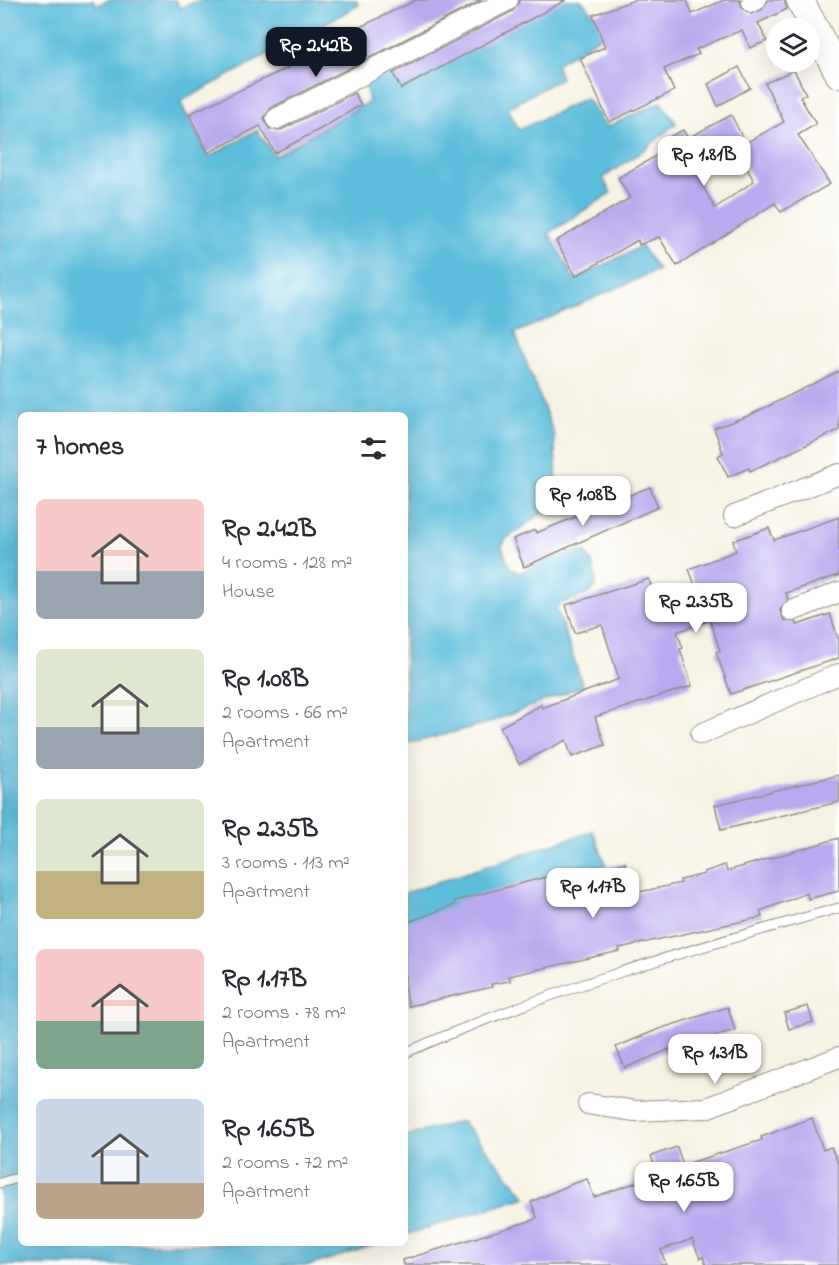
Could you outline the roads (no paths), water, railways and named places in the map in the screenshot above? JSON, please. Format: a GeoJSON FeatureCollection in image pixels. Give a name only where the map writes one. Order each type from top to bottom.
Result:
{"type":"FeatureCollection","features":[{"type":"Feature","properties":{"kind":"main road"},"geometry":{"type":"LineString","coordinates":[[800,0],[839,74]]}},
{"type":"Feature","properties":{"kind":"street"},"geometry":{"type":"LineString","coordinates":[[276,119],[508,0]]}},
{"type":"Feature","properties":{"kind":"street"},"geometry":{"type":"LineString","coordinates":[[734,516],[839,474]]}},
{"type":"Feature","properties":{"kind":"street"},"geometry":{"type":"LineString","coordinates":[[792,611],[839,592]]}},
{"type":"Feature","properties":{"kind":"street"},"geometry":{"type":"LineString","coordinates":[[701,734],[839,674]]}},
{"type":"Feature","properties":{"kind":"street"},"geometry":{"type":"LineString","coordinates":[[588,1104],[635,1111],[706,1108],[839,1057]]}},
{"type":"Feature","properties":{"kind":"lane"},"geometry":{"type":"LineString","coordinates":[[408,1052],[474,1022],[562,990],[690,949],[839,908]]}},
{"type":"Feature","properties":{"kind":"lane"},"geometry":{"type":"LineString","coordinates":[[0,1183],[18,1178]]}},
{"type":"Feature","properties":{"kind":"water"},"geometry":{"type":"Polygon","coordinates":[[[0,0],[94,0],[96,5],[110,0],[176,0],[180,8],[200,0],[356,0],[359,5],[180,102],[209,157],[257,130],[275,156],[369,102],[365,82],[388,71],[402,82],[562,0],[581,0],[601,22],[606,33],[556,64],[561,78],[508,108],[519,130],[586,98],[607,127],[661,102],[676,123],[644,150],[603,178],[611,193],[549,233],[575,280],[641,246],[658,270],[515,333],[554,434],[558,501],[505,540],[502,547],[509,566],[519,573],[568,553],[585,552],[591,560],[596,583],[594,589],[584,596],[556,607],[583,686],[488,723],[408,744],[408,412],[18,412],[18,1246],[373,1246],[311,1265],[0,1265],[0,0]]]}},
{"type":"Feature","properties":{"kind":"water"},"geometry":{"type":"Polygon","coordinates":[[[593,831],[606,866],[408,928],[408,892],[593,831]]]}},
{"type":"Feature","properties":{"kind":"water"},"geometry":{"type":"Polygon","coordinates":[[[462,1121],[526,1197],[408,1234],[408,1135],[462,1121]]]}}]}
